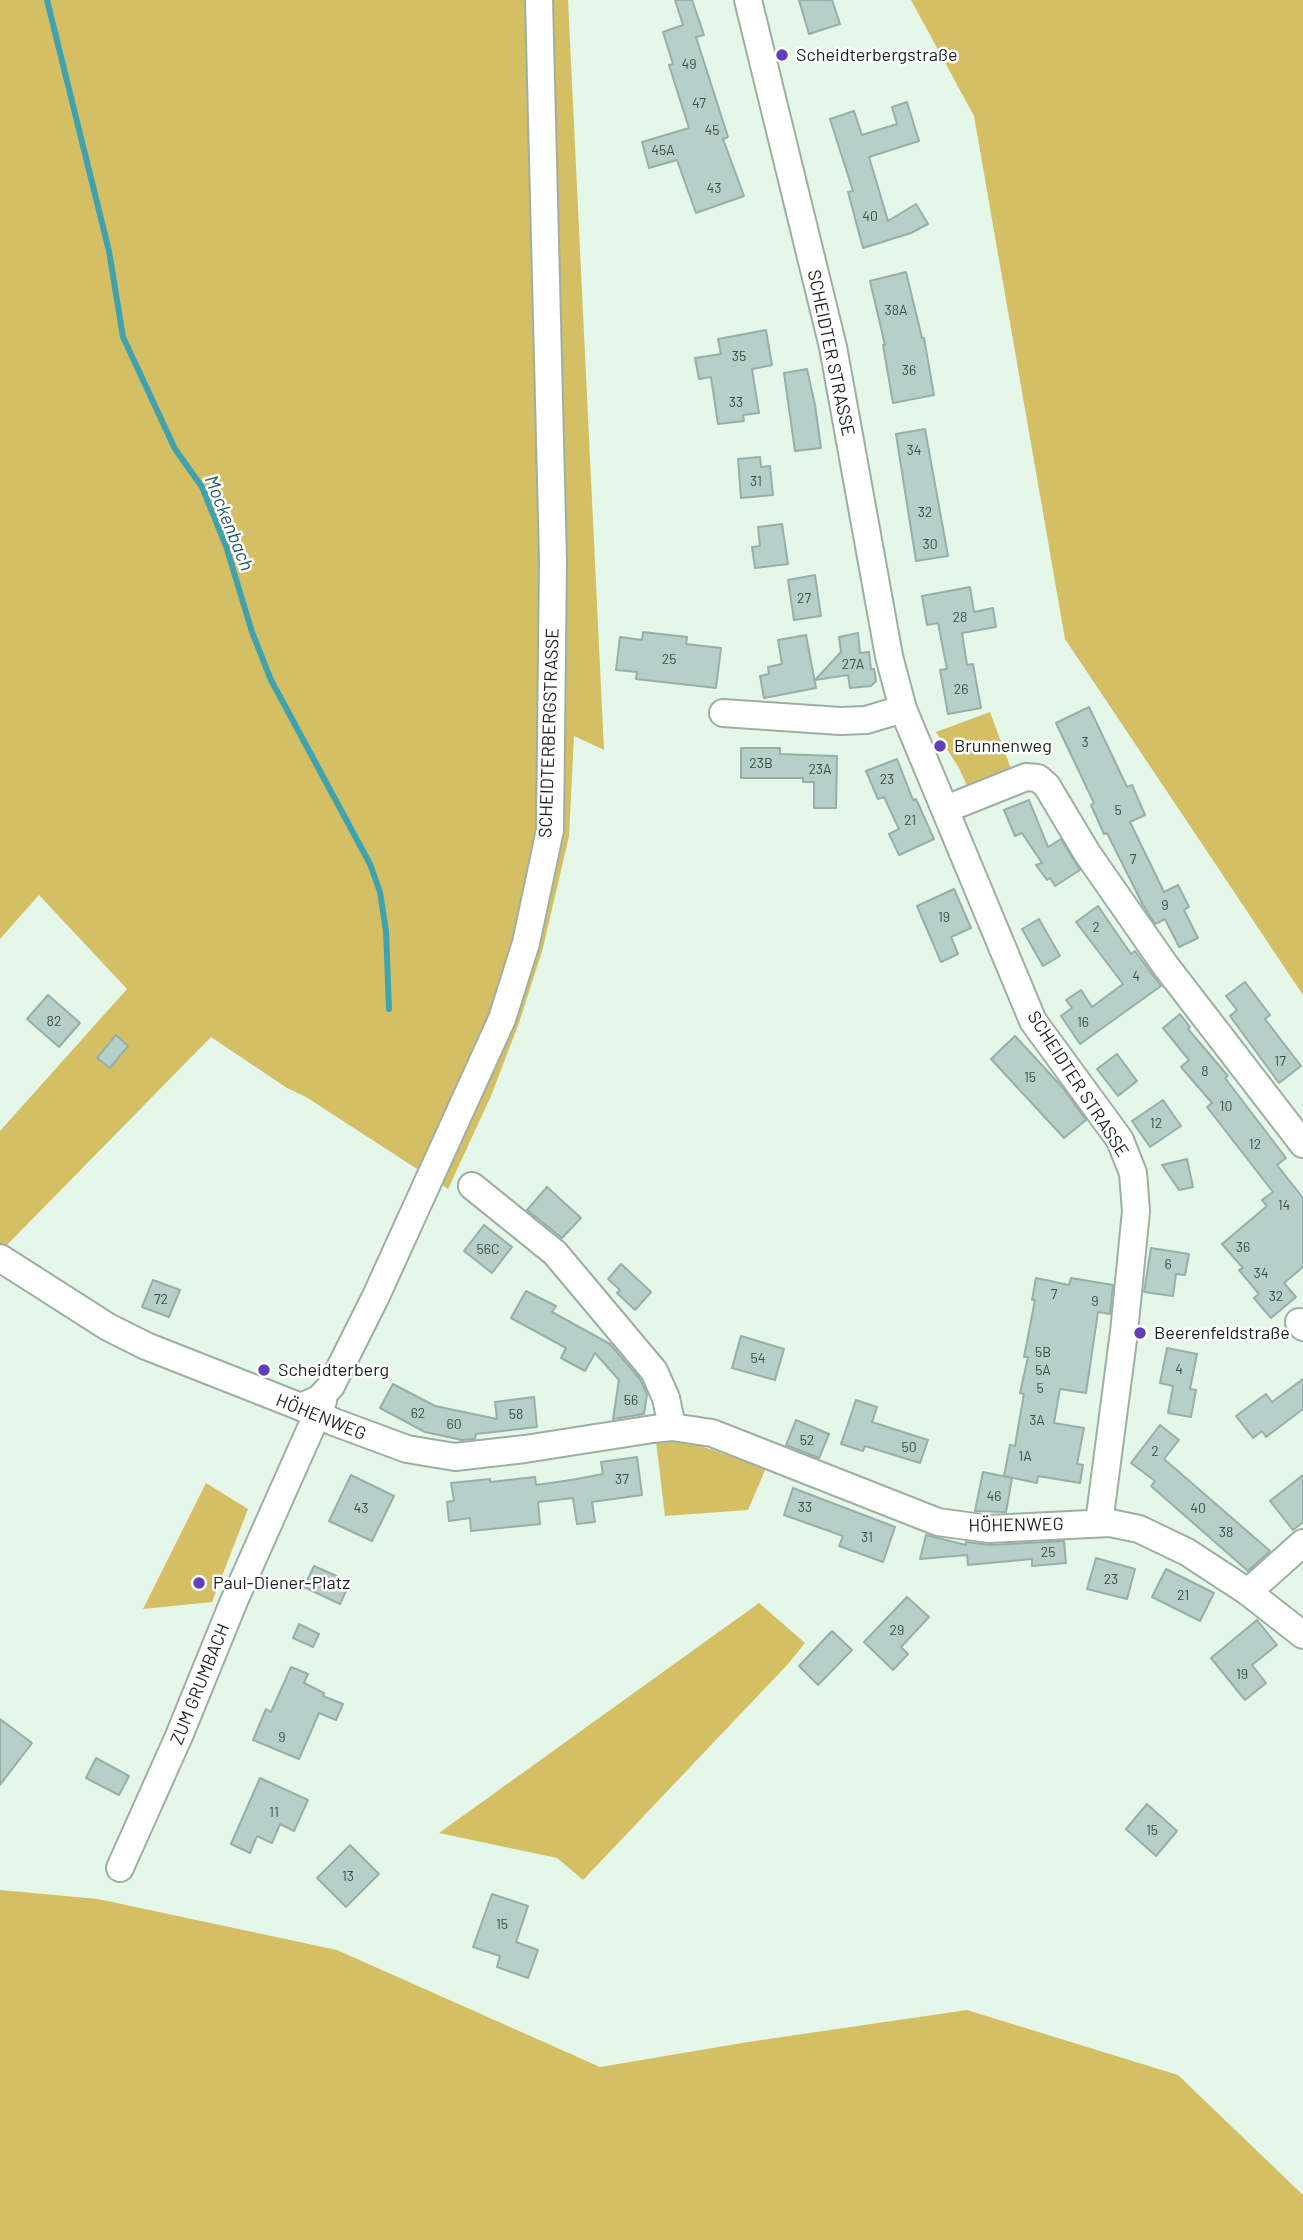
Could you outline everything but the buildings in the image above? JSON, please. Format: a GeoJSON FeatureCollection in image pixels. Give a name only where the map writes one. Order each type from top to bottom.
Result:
{"type":"FeatureCollection","features":[{"type":"Feature","properties":{"kind":"street","name":"SCHEIDTERBERGSTRASSE"},"geometry":{"type":"LineString","coordinates":[[331,1386],[376,1296],[502,1019],[526,943],[550,830],[553,560],[539,0]]}},
{"type":"Feature","properties":{"kind":"street","name":"SCHEIDTER STRASSE"},"geometry":{"type":"LineString","coordinates":[[748,0],[833,347],[889,656],[903,709],[1033,1021],[1120,1140],[1133,1173],[1136,1211],[1124,1332],[1099,1523]]}},
{"type":"Feature","properties":{"kind":"street"},"geometry":{"type":"LineString","coordinates":[[723,713],[840,721],[866,720],[903,709]]}},
{"type":"Feature","properties":{"kind":"street"},"geometry":{"type":"LineString","coordinates":[[946,809],[1026,777],[1038,778],[1047,786],[1087,853],[1165,965],[1303,1144]]}},
{"type":"Feature","properties":{"kind":"street"},"geometry":{"type":"LineString","coordinates":[[472,1186],[555,1253],[646,1362],[661,1384],[672,1427]]}},
{"type":"Feature","properties":{"kind":"street","name":"HÖHENWEG"},"geometry":{"type":"LineString","coordinates":[[0,1258],[108,1327],[146,1346],[395,1446],[455,1457],[672,1427],[712,1433],[938,1522],[989,1529],[1099,1523],[1125,1525],[1187,1552],[1248,1592],[1303,1635]]}},
{"type":"Feature","properties":{"kind":"street","name":"ZUM GRUMBACH"},"geometry":{"type":"LineString","coordinates":[[120,1868],[179,1736],[309,1411],[331,1386]]}},
{"type":"Feature","properties":{"kind":"street"},"geometry":{"type":"LineString","coordinates":[[1248,1592],[1303,1543]]}},
{"type":"Feature","properties":{"kind":"shaded area"},"geometry":{"type":"Polygon","coordinates":[[[0,0],[568,0],[604,750],[574,736],[569,836],[543,948],[519,1023],[491,1096],[448,1189],[211,1037],[3,1249],[0,1247],[0,1131],[127,989],[39,895],[0,939],[0,0]]]}},
{"type":"Feature","properties":{"kind":"shaded area"},"geometry":{"type":"Polygon","coordinates":[[[911,0],[1303,0],[1303,995],[1065,639],[974,116],[911,0]]]}},
{"type":"Feature","properties":{"kind":"shaded area"},"geometry":{"type":"Polygon","coordinates":[[[990,712],[1013,774],[969,790],[959,768],[936,732],[990,712]]]}},
{"type":"Feature","properties":{"kind":"shaded area"},"geometry":{"type":"Polygon","coordinates":[[[656,1441],[698,1445],[766,1468],[748,1510],[665,1516],[656,1441]]]}},
{"type":"Feature","properties":{"kind":"shaded area"},"geometry":{"type":"Polygon","coordinates":[[[206,1483],[248,1509],[212,1602],[143,1609],[206,1483]]]}},
{"type":"Feature","properties":{"kind":"shaded area"},"geometry":{"type":"Polygon","coordinates":[[[759,1603],[805,1643],[583,1880],[557,1858],[439,1833],[759,1603]]]}},
{"type":"Feature","properties":{"kind":"shaded area"},"geometry":{"type":"Polygon","coordinates":[[[0,1890],[98,1899],[337,1950],[600,2067],[967,2010],[1178,2075],[1303,2195],[1303,2240],[0,2240],[0,1890]]]}},
{"type":"Feature","properties":{"kind":"waterway","name":"Mockenbach"},"geometry":{"type":"LineString","coordinates":[[47,0],[109,251],[123,337],[175,449],[202,487],[226,546],[252,632],[271,680],[370,864],[380,892],[386,931],[389,1009]]}},
{"type":"Feature","properties":{"kind":"place","name":"Scheidterbergstraße"},"geometry":{"type":"Point","coordinates":[782,55]}},
{"type":"Feature","properties":{"kind":"place","name":"Brunnenweg"},"geometry":{"type":"Point","coordinates":[940,746]}},
{"type":"Feature","properties":{"kind":"place","name":"Beerenfeldstraße"},"geometry":{"type":"Point","coordinates":[1140,1333]}},
{"type":"Feature","properties":{"kind":"place","name":"Scheidterberg"},"geometry":{"type":"Point","coordinates":[264,1370]}},
{"type":"Feature","properties":{"kind":"place","name":"Paul-Diener-Platz"},"geometry":{"type":"Point","coordinates":[199,1583]}}]}
